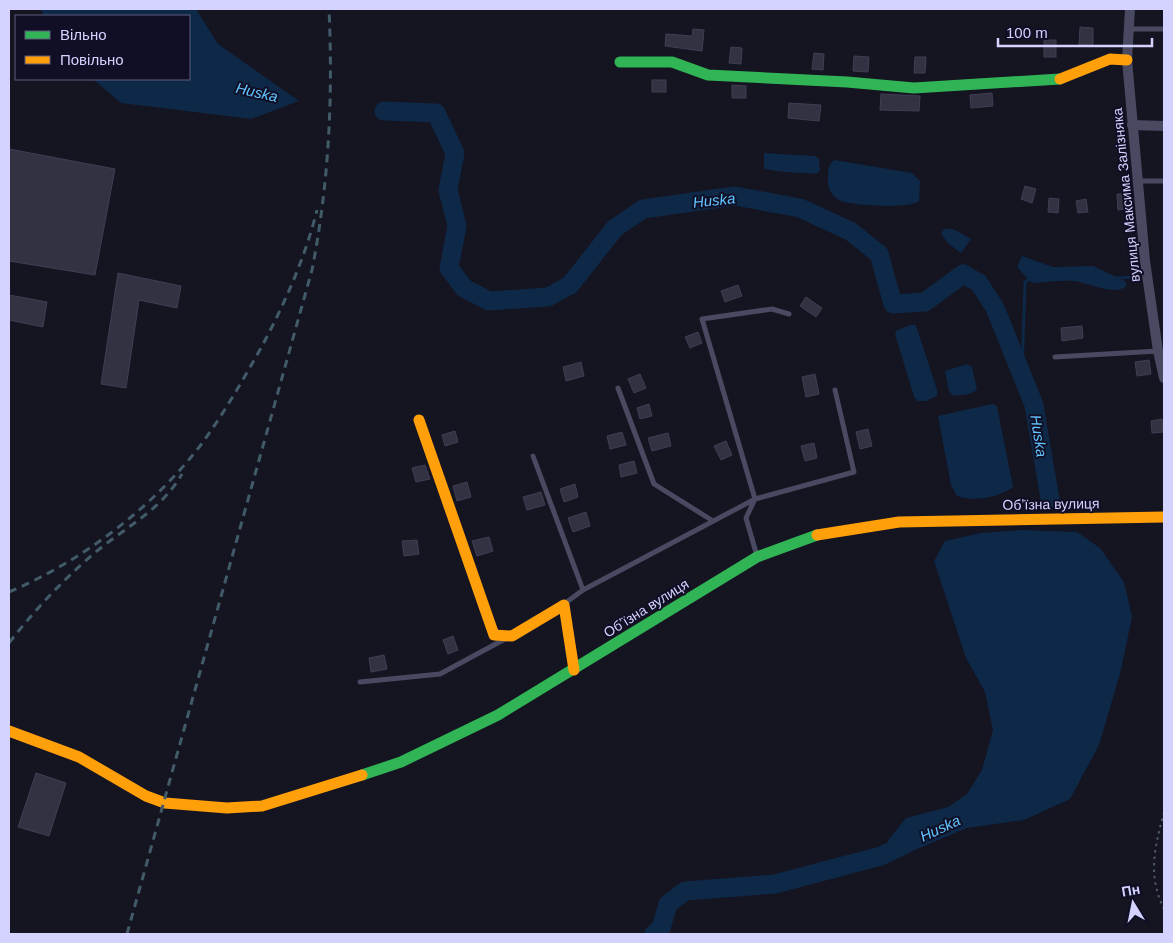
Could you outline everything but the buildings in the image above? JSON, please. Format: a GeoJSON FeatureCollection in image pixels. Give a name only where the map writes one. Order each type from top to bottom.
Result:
{"type":"FeatureCollection","features":[{"type":"Feature","properties":{"kind":"street","name":"вулиця Максима Залізняка"},"geometry":{"type":"LineString","coordinates":[[1130,9],[1127,60],[1132,125],[1145,261],[1158,351],[1164,378]]}},
{"type":"Feature","properties":{"kind":"street"},"geometry":{"type":"LineString","coordinates":[[620,62],[672,62],[708,75],[847,82],[914,88],[1055,81],[1110,59],[1127,60]]}},
{"type":"Feature","properties":{"kind":"street"},"geometry":{"type":"LineString","coordinates":[[1132,125],[1164,126]]}},
{"type":"Feature","properties":{"kind":"street"},"geometry":{"type":"LineString","coordinates":[[419,420],[494,635],[512,636],[564,605],[574,670]]}},
{"type":"Feature","properties":{"kind":"street","name":"Обʼїзна вулиця"},"geometry":{"type":"LineString","coordinates":[[9,731],[79,757],[146,796],[165,803],[227,808],[262,806],[299,796],[401,762],[498,715],[757,557],[820,534],[899,522],[1164,517]]}},
{"type":"Feature","properties":{"kind":"lane"},"geometry":{"type":"LineString","coordinates":[[1130,29],[1164,29]]}},
{"type":"Feature","properties":{"kind":"lane"},"geometry":{"type":"LineString","coordinates":[[1138,180],[1164,181]]}},
{"type":"Feature","properties":{"kind":"lane"},"geometry":{"type":"LineString","coordinates":[[757,557],[746,518],[754,499],[702,319],[772,309],[789,314]]}},
{"type":"Feature","properties":{"kind":"lane"},"geometry":{"type":"LineString","coordinates":[[1055,357],[1158,351]]}},
{"type":"Feature","properties":{"kind":"lane"},"geometry":{"type":"LineString","coordinates":[[618,388],[654,484],[713,521]]}},
{"type":"Feature","properties":{"kind":"lane"},"geometry":{"type":"LineString","coordinates":[[564,605],[583,590],[754,499],[854,472],[836,390]]}},
{"type":"Feature","properties":{"kind":"lane"},"geometry":{"type":"LineString","coordinates":[[533,456],[583,590]]}},
{"type":"Feature","properties":{"kind":"lane"},"geometry":{"type":"LineString","coordinates":[[360,682],[440,674],[512,636]]}},
{"type":"Feature","properties":{"kind":"path"},"geometry":{"type":"LineString","coordinates":[[1164,812],[1156,843],[1152,874],[1157,895],[1164,909]]}},
{"type":"Feature","properties":{"kind":"water"},"geometry":{"type":"Polygon","coordinates":[[[40,9],[196,9],[218,44],[299,101],[251,119],[121,103],[94,80],[190,80],[190,15],[43,15],[40,9]]]}},
{"type":"Feature","properties":{"kind":"water"},"geometry":{"type":"Polygon","coordinates":[[[764,153],[815,156],[819,159],[820,171],[816,174],[767,169],[764,168],[764,153]]]}},
{"type":"Feature","properties":{"kind":"water"},"geometry":{"type":"Polygon","coordinates":[[[835,160],[912,173],[920,181],[919,201],[914,204],[880,206],[855,204],[839,200],[831,193],[828,184],[829,167],[835,160]]]}},
{"type":"Feature","properties":{"kind":"water"},"geometry":{"type":"Polygon","coordinates":[[[944,229],[953,229],[971,239],[961,253],[949,244],[941,234],[944,229]]]}},
{"type":"Feature","properties":{"kind":"water"},"geometry":{"type":"Polygon","coordinates":[[[1022,256],[1053,267],[1093,266],[1125,281],[1127,286],[1122,289],[1108,290],[1072,281],[1032,283],[1017,267],[1022,256]]]}},
{"type":"Feature","properties":{"kind":"water"},"geometry":{"type":"Polygon","coordinates":[[[916,325],[937,390],[937,396],[926,401],[918,401],[914,397],[895,334],[897,330],[916,325]]]}},
{"type":"Feature","properties":{"kind":"water"},"geometry":{"type":"Polygon","coordinates":[[[967,364],[972,367],[977,390],[969,394],[953,396],[949,391],[945,371],[967,364]]]}},
{"type":"Feature","properties":{"kind":"water"},"geometry":{"type":"Polygon","coordinates":[[[992,404],[997,406],[1013,487],[1000,494],[986,498],[971,499],[957,496],[951,485],[938,416],[992,404]]]}},
{"type":"Feature","properties":{"kind":"water"},"geometry":{"type":"Polygon","coordinates":[[[1021,530],[1077,532],[1100,548],[1124,582],[1132,617],[1121,670],[1099,745],[1070,799],[1024,820],[967,828],[894,859],[881,856],[889,839],[906,818],[948,807],[967,794],[982,770],[993,730],[985,692],[966,658],[934,561],[945,541],[981,533],[1021,530]]]}},
{"type":"Feature","properties":{"kind":"waterway","name":"Huska"},"geometry":{"type":"LineString","coordinates":[[384,111],[436,113],[455,153],[448,190],[457,226],[449,268],[464,288],[489,301],[548,297],[570,285],[615,228],[643,209],[735,196],[800,208],[850,231],[879,254],[893,304],[925,302],[963,274],[979,283],[995,308],[1034,405],[1050,499]]}},
{"type":"Feature","properties":{"kind":"waterway"},"geometry":{"type":"LineString","coordinates":[[1022,374],[1025,282],[1032,277]]}},
{"type":"Feature","properties":{"kind":"waterway"},"geometry":{"type":"LineString","coordinates":[[1115,278],[1136,277]]}},
{"type":"Feature","properties":{"kind":"waterway","name":"Huska"},"geometry":{"type":"LineString","coordinates":[[654,934],[661,928],[668,904],[685,891],[775,884],[881,856],[904,845]]}},
{"type":"Feature","properties":{"kind":"railway"},"geometry":{"type":"LineString","coordinates":[[127,934],[312,270],[326,172],[330,107],[329,9]]}},
{"type":"Feature","properties":{"kind":"railway"},"geometry":{"type":"LineString","coordinates":[[9,592],[63,565],[114,531],[160,491],[200,446],[217,422],[270,330],[300,263],[317,210]]}},
{"type":"Feature","properties":{"kind":"railway"},"geometry":{"type":"LineString","coordinates":[[9,643],[69,576],[103,546],[152,509],[163,499],[182,474]]}},
{"type":"Feature","properties":{"kind":"traffic: fast"},"geometry":{"type":"LineString","coordinates":[[620,62],[672,62],[708,75],[847,82],[914,88],[1060,79]]}},
{"type":"Feature","properties":{"kind":"traffic: fast"},"geometry":{"type":"LineString","coordinates":[[362,775],[401,762],[498,715],[757,557],[817,535]]}},
{"type":"Feature","properties":{"kind":"traffic: slow"},"geometry":{"type":"LineString","coordinates":[[1060,79],[1110,59],[1127,60]]}},
{"type":"Feature","properties":{"kind":"traffic: slow"},"geometry":{"type":"LineString","coordinates":[[419,420],[494,635],[512,636],[564,605],[574,670]]}},
{"type":"Feature","properties":{"kind":"traffic: slow"},"geometry":{"type":"LineString","coordinates":[[817,535],[899,522],[1164,517]]}},
{"type":"Feature","properties":{"kind":"traffic: slow"},"geometry":{"type":"LineString","coordinates":[[9,731],[79,757],[146,796],[165,803],[227,808],[262,806],[362,775]]}}]}
